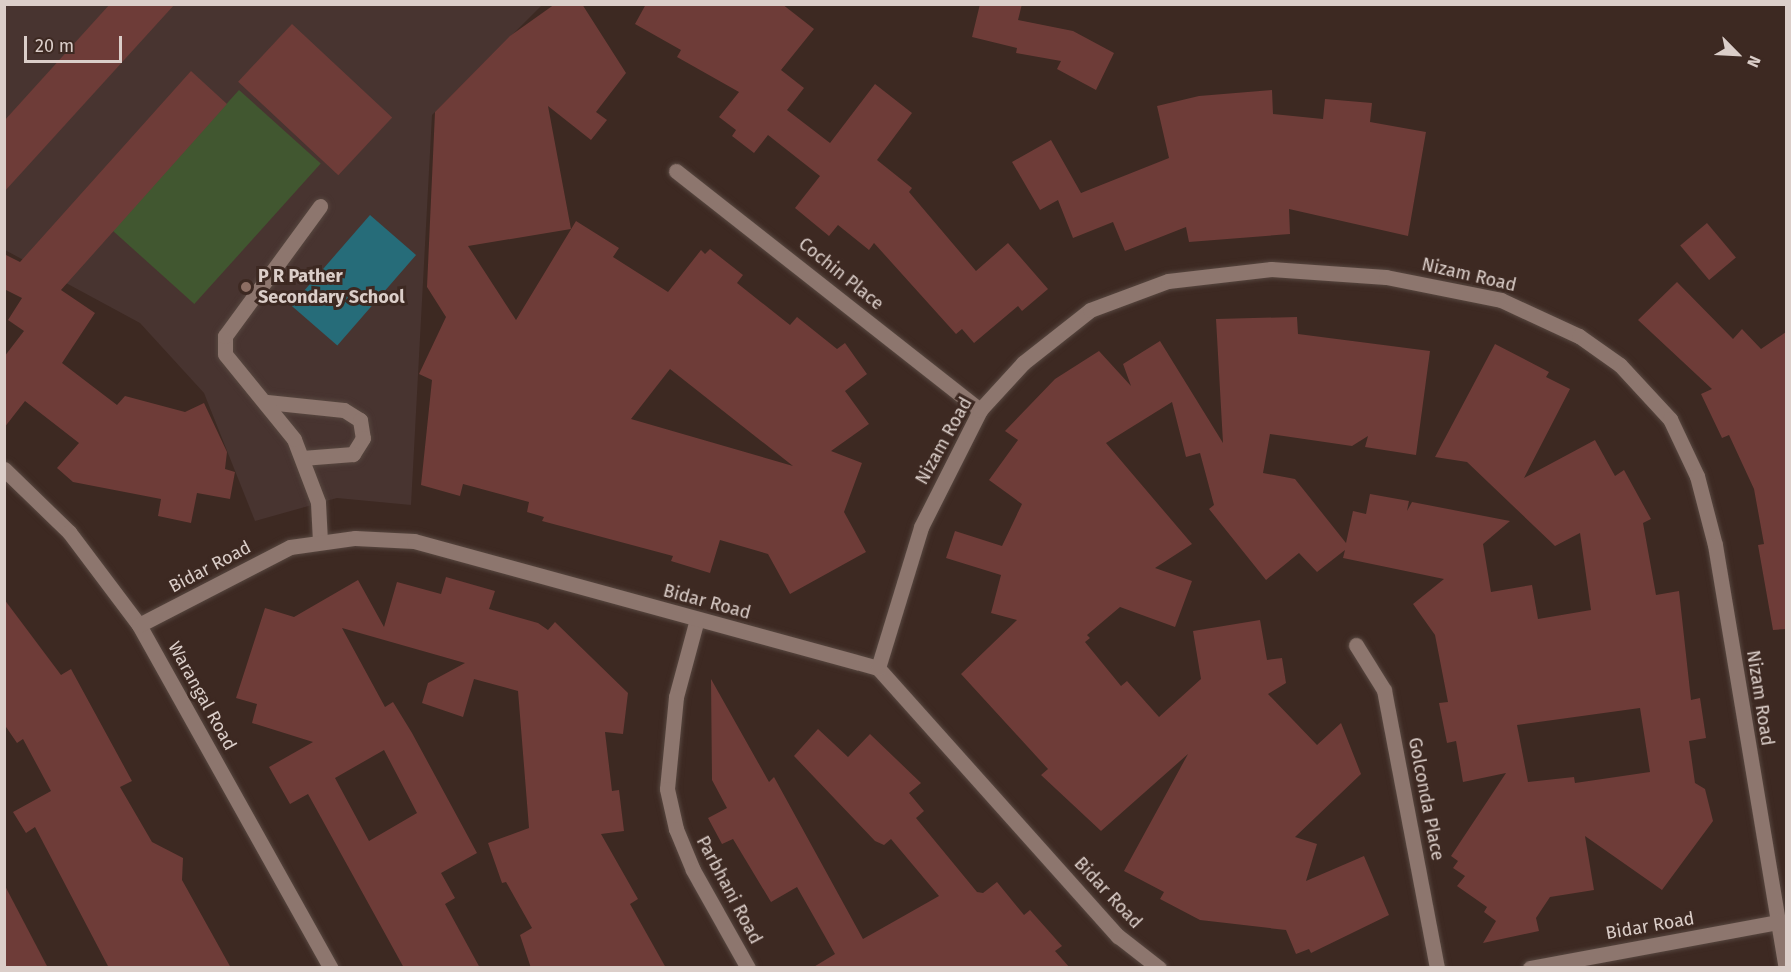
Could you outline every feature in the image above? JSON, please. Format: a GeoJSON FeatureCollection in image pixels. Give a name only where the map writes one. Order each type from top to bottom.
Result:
{"type":"FeatureCollection","features":[{"type":"Feature","properties":{"kind":"street","name":"Cochin Place"},"geometry":{"type":"LineString","coordinates":[[676,171],[980,410]]}},
{"type":"Feature","properties":{"kind":"street"},"geometry":{"type":"LineString","coordinates":[[320,206],[225,336],[225,354],[267,402],[302,458],[318,502],[320,541]]}},
{"type":"Feature","properties":{"kind":"street","name":"Nizam Road"},"geometry":{"type":"LineString","coordinates":[[878,668],[921,527],[980,410],[1023,363],[1090,310],[1168,281],[1260,270],[1386,277],[1501,300],[1579,336],[1620,365],[1670,419],[1697,476],[1715,545],[1786,968]]}},
{"type":"Feature","properties":{"kind":"street"},"geometry":{"type":"LineString","coordinates":[[267,402],[344,410],[360,420],[363,438],[353,454],[302,458]]}},
{"type":"Feature","properties":{"kind":"street","name":"Warangal Road"},"geometry":{"type":"LineString","coordinates":[[4,469],[69,532],[140,625],[331,968]]}},
{"type":"Feature","properties":{"kind":"street","name":"Bidar Road"},"geometry":{"type":"LineString","coordinates":[[140,625],[290,547],[320,541],[414,541],[878,668],[1118,936],[1159,968]]}},
{"type":"Feature","properties":{"kind":"street","name":"Parbhani Road"},"geometry":{"type":"LineString","coordinates":[[697,619],[676,697],[667,789],[676,830],[693,870],[748,968]]}},
{"type":"Feature","properties":{"kind":"street","name":"Golconda Place"},"geometry":{"type":"LineString","coordinates":[[1356,645],[1384,690],[1437,968]]}},
{"type":"Feature","properties":{"kind":"street","name":"Bidar Road"},"geometry":{"type":"LineString","coordinates":[[1530,968],[1778,922]]}},
{"type":"Feature","properties":{"kind":"shaded area","name":"P R Pather Secondary School"},"geometry":{"type":"Polygon","coordinates":[[[4,5],[542,5],[432,115],[411,505],[337,498],[255,521],[204,393],[140,323],[5,250],[4,5]]]}},
{"type":"Feature","properties":{"kind":"green space"},"geometry":{"type":"Polygon","coordinates":[[[239,90],[321,164],[194,304],[113,230],[239,90]]]}},
{"type":"Feature","properties":{"kind":"water"},"geometry":{"type":"Polygon","coordinates":[[[370,215],[416,255],[337,346],[291,306],[370,215]]]}},
{"type":"Feature","properties":{"kind":"building"},"geometry":{"type":"Polygon","coordinates":[[[110,4],[175,4],[4,192],[4,121],[110,4]]]}},
{"type":"Feature","properties":{"kind":"building"},"geometry":{"type":"Polygon","coordinates":[[[555,4],[582,4],[626,73],[596,112],[607,120],[591,140],[548,106],[571,229],[468,246],[516,320],[576,221],[619,248],[613,257],[668,292],[701,250],[705,254],[710,249],[743,275],[737,283],[790,325],[797,317],[837,349],[845,343],[867,374],[845,391],[869,424],[831,451],[862,463],[844,512],[866,552],[790,594],[768,554],[720,540],[710,573],[671,561],[673,556],[542,521],[544,517],[527,512],[529,502],[463,484],[460,496],[421,485],[432,380],[419,374],[446,317],[427,287],[435,112],[510,36],[555,4]],[[670,369],[631,419],[793,466],[670,369]]]}},
{"type":"Feature","properties":{"kind":"building"},"geometry":{"type":"Polygon","coordinates":[[[646,4],[782,4],[814,29],[781,70],[804,88],[787,110],[830,143],[875,84],[912,113],[877,160],[912,188],[909,192],[976,271],[1008,243],[1048,289],[1022,311],[1018,306],[974,343],[962,329],[956,334],[874,243],[869,250],[838,225],[829,236],[795,208],[820,176],[768,135],[754,153],[732,136],[736,130],[719,117],[739,92],[677,57],[681,50],[635,24],[646,4]]]}},
{"type":"Feature","properties":{"kind":"building"},"geometry":{"type":"Polygon","coordinates":[[[980,4],[1022,4],[1018,20],[1073,31],[1114,53],[1096,90],[1057,69],[1061,61],[1016,53],[1017,48],[972,37],[980,4]]]}},
{"type":"Feature","properties":{"kind":"building"},"geometry":{"type":"Polygon","coordinates":[[[292,24],[392,117],[338,175],[238,82],[292,24]]]}},
{"type":"Feature","properties":{"kind":"building"},"geometry":{"type":"Polygon","coordinates":[[[191,71],[227,104],[61,290],[95,313],[62,363],[117,405],[125,396],[185,412],[204,403],[227,452],[225,469],[235,472],[230,499],[197,493],[191,523],[158,516],[161,499],[73,482],[57,468],[79,443],[25,401],[4,428],[4,357],[24,331],[8,320],[22,298],[4,289],[4,254],[20,262],[191,71]]]}},
{"type":"Feature","properties":{"kind":"building"},"geometry":{"type":"Polygon","coordinates":[[[1272,90],[1273,114],[1323,119],[1325,99],[1372,103],[1370,122],[1426,132],[1408,236],[1289,209],[1290,234],[1189,242],[1186,227],[1125,251],[1113,222],[1073,238],[1058,200],[1040,210],[1012,162],[1051,140],[1081,193],[1169,158],[1157,106],[1199,96],[1272,90]]]}},
{"type":"Feature","properties":{"kind":"building"},"geometry":{"type":"Polygon","coordinates":[[[1707,223],[1736,257],[1709,280],[1680,245],[1707,223]]]}},
{"type":"Feature","properties":{"kind":"building"},"geometry":{"type":"Polygon","coordinates":[[[1677,282],[1733,339],[1742,329],[1761,349],[1786,332],[1786,629],[1773,630],[1758,545],[1764,544],[1754,489],[1729,435],[1722,438],[1701,394],[1712,389],[1638,320],[1677,282]]]}},
{"type":"Feature","properties":{"kind":"building"},"geometry":{"type":"Polygon","coordinates":[[[1297,317],[1298,334],[1430,351],[1416,455],[1365,447],[1368,436],[1352,446],[1270,434],[1263,473],[1295,479],[1346,543],[1353,511],[1366,514],[1370,494],[1409,501],[1407,511],[1412,502],[1510,521],[1483,544],[1491,592],[1532,585],[1538,619],[1591,610],[1580,533],[1555,546],[1467,462],[1435,457],[1495,344],[1549,372],[1546,377],[1570,389],[1524,478],[1595,440],[1615,476],[1624,470],[1651,519],[1643,523],[1656,595],[1679,591],[1691,700],[1700,698],[1706,738],[1689,741],[1695,783],[1705,789],[1713,821],[1662,890],[1585,836],[1594,890],[1550,897],[1536,918],[1539,931],[1483,943],[1496,921],[1484,912],[1487,907],[1457,886],[1465,876],[1453,868],[1458,861],[1451,856],[1506,773],[1463,782],[1456,741],[1447,743],[1439,703],[1448,702],[1435,635],[1413,604],[1444,579],[1343,558],[1345,550],[1317,572],[1299,553],[1266,580],[1209,509],[1214,505],[1200,453],[1186,457],[1172,402],[1106,443],[1192,544],[1155,568],[1192,581],[1175,627],[1120,607],[1087,635],[1090,638],[1085,642],[1121,686],[1127,681],[1159,717],[1201,679],[1193,631],[1260,620],[1267,660],[1282,658],[1286,683],[1268,694],[1317,745],[1341,723],[1361,774],[1295,837],[1317,844],[1306,881],[1364,856],[1389,915],[1311,953],[1309,949],[1296,954],[1286,930],[1200,920],[1160,899],[1164,892],[1124,871],[1188,754],[1101,831],[1041,775],[1048,769],[961,674],[1017,620],[991,613],[1001,575],[946,558],[955,531],[1002,546],[1022,504],[989,480],[1018,440],[1005,431],[1055,379],[1099,351],[1131,386],[1123,364],[1160,341],[1223,443],[1216,319],[1297,317]],[[1640,708],[1517,725],[1528,782],[1574,777],[1575,783],[1650,772],[1640,708]]]}},
{"type":"Feature","properties":{"kind":"building"},"geometry":{"type":"Polygon","coordinates":[[[446,577],[495,591],[489,609],[538,623],[548,630],[555,622],[628,693],[623,734],[605,732],[612,791],[619,790],[624,831],[601,834],[638,899],[630,904],[666,968],[531,968],[520,935],[532,928],[506,882],[502,883],[488,843],[529,828],[518,691],[474,679],[463,717],[422,703],[428,683],[465,663],[342,628],[385,707],[393,702],[412,733],[477,853],[441,873],[455,898],[445,904],[480,968],[404,968],[308,794],[290,804],[269,767],[313,742],[252,723],[257,704],[236,698],[265,608],[294,617],[358,580],[384,627],[397,582],[441,594],[446,577]],[[384,750],[335,778],[369,841],[417,813],[384,750]]]}},
{"type":"Feature","properties":{"kind":"building"},"geometry":{"type":"Polygon","coordinates":[[[4,599],[61,675],[71,669],[132,781],[120,787],[152,842],[183,858],[182,880],[231,968],[109,968],[35,827],[26,833],[13,812],[51,791],[23,739],[17,743],[4,724],[4,599]]]}},
{"type":"Feature","properties":{"kind":"building"},"geometry":{"type":"Polygon","coordinates":[[[711,679],[769,782],[774,777],[863,939],[939,896],[891,839],[884,845],[875,841],[794,756],[818,729],[848,757],[870,734],[921,783],[909,793],[924,811],[916,818],[977,892],[983,893],[997,882],[1024,915],[1030,910],[1062,946],[1055,951],[1070,968],[812,968],[835,954],[797,887],[771,902],[733,839],[722,844],[708,818],[727,808],[712,780],[711,679]]]}},
{"type":"Feature","properties":{"kind":"building"},"geometry":{"type":"Polygon","coordinates":[[[4,884],[48,968],[4,968],[4,884]]]}},
{"type":"Feature","properties":{"kind":"place","name":"P R Pather Secondary School"},"geometry":{"type":"Point","coordinates":[246,287]}}]}
